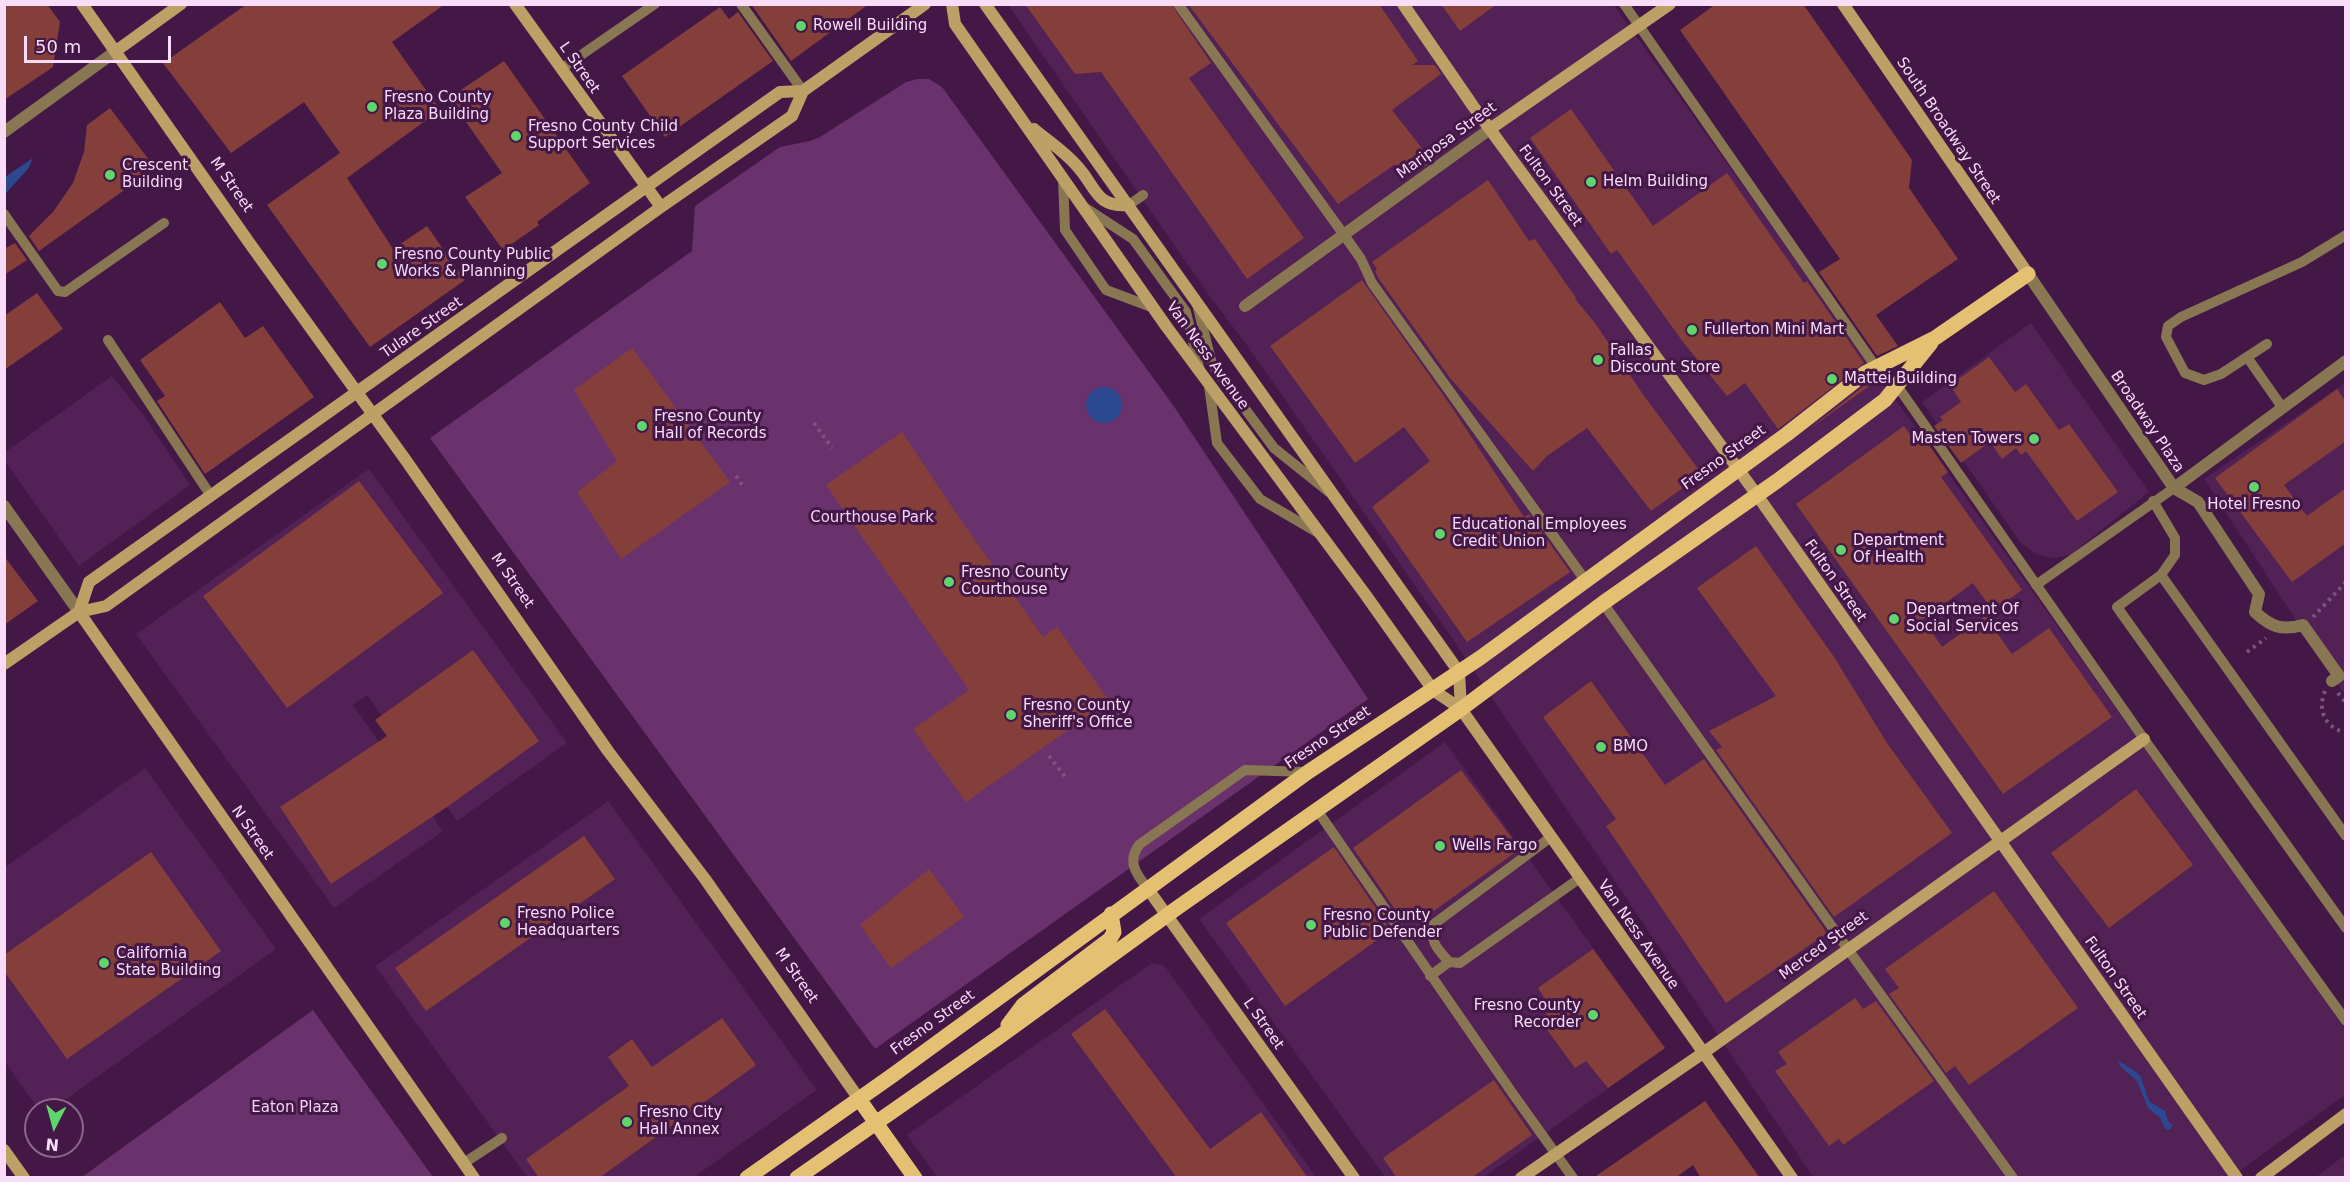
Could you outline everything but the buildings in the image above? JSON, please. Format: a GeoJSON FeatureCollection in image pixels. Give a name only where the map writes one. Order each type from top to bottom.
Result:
{"type":"FeatureCollection","features":[{"type":"Feature","properties":{"kind":"main road","name":"M Street"},"geometry":{"type":"LineString","coordinates":[[82,4],[248,241],[374,415],[615,760],[712,889],[915,1178]]}},
{"type":"Feature","properties":{"kind":"main road"},"geometry":{"type":"LineString","coordinates":[[116,51],[181,4]]}},
{"type":"Feature","properties":{"kind":"main road","name":"L Street"},"geometry":{"type":"LineString","coordinates":[[515,4],[661,207]]}},
{"type":"Feature","properties":{"kind":"main road","name":"Tulare Street"},"geometry":{"type":"LineString","coordinates":[[4,664],[78,612],[106,606],[661,207],[792,116],[803,92],[925,4]]}},
{"type":"Feature","properties":{"kind":"main road","name":"Van Ness Avenue"},"geometry":{"type":"LineString","coordinates":[[952,4],[955,24],[1209,386],[1322,536],[1433,690],[1461,709],[1792,1178]]}},
{"type":"Feature","properties":{"kind":"main road","name":"Van Ness Avenue"},"geometry":{"type":"LineString","coordinates":[[985,4],[1459,672]]}},
{"type":"Feature","properties":{"kind":"main road","name":"Fulton Street"},"geometry":{"type":"LineString","coordinates":[[1403,4],[1490,129],[1756,495],[2237,1178]]}},
{"type":"Feature","properties":{"kind":"main road","name":"Mariposa Street"},"geometry":{"type":"LineString","coordinates":[[1490,129],[1670,4]]}},
{"type":"Feature","properties":{"kind":"main road","name":"South Broadway Street"},"geometry":{"type":"LineString","coordinates":[[1844,4],[2028,274]]}},
{"type":"Feature","properties":{"kind":"main road","name":"Tulare Street"},"geometry":{"type":"LineString","coordinates":[[78,612],[89,582],[780,92],[803,92]]}},
{"type":"Feature","properties":{"kind":"main road"},"geometry":{"type":"LineString","coordinates":[[1019,117],[1077,165],[1099,198],[1107,204],[1129,205]]}},
{"type":"Feature","properties":{"kind":"main road","name":"Fresno Street"},"geometry":{"type":"LineString","coordinates":[[747,1178],[1308,772],[1459,672],[1738,470],[1864,373],[1935,338],[2028,274]]}},
{"type":"Feature","properties":{"kind":"main road","name":"Fresno Street"},"geometry":{"type":"LineString","coordinates":[[797,1178],[1461,709],[1603,603],[1885,400],[1935,338]]}},
{"type":"Feature","properties":{"kind":"main road","name":"N Street"},"geometry":{"type":"LineString","coordinates":[[78,612],[474,1178]]}},
{"type":"Feature","properties":{"kind":"main road"},"geometry":{"type":"LineString","coordinates":[[1459,672],[1461,709]]}},
{"type":"Feature","properties":{"kind":"main road","name":"Merced Street"},"geometry":{"type":"LineString","coordinates":[[1521,1178],[1703,1053],[1847,948],[2144,739]]}},
{"type":"Feature","properties":{"kind":"main road","name":"L Street"},"geometry":{"type":"LineString","coordinates":[[1148,889],[1354,1178]]}},
{"type":"Feature","properties":{"kind":"main road"},"geometry":{"type":"LineString","coordinates":[[999,1037],[1023,1005],[1110,939],[1114,932],[1111,914]]}},
{"type":"Feature","properties":{"kind":"main road"},"geometry":{"type":"LineString","coordinates":[[2261,1178],[2346,1114]]}},
{"type":"Feature","properties":{"kind":"main road"},"geometry":{"type":"LineString","coordinates":[[4,1150],[17,1175]]}},
{"type":"Feature","properties":{"kind":"street"},"geometry":{"type":"LineString","coordinates":[[4,132],[116,51]]}},
{"type":"Feature","properties":{"kind":"street","name":"Mariposa Street"},"geometry":{"type":"LineString","coordinates":[[1245,306],[1490,129]]}},
{"type":"Feature","properties":{"kind":"street","name":"Broadway Plaza"},"geometry":{"type":"LineString","coordinates":[[2028,274],[2174,488],[2198,502],[2259,594],[2255,612],[2272,626],[2280,628]]}},
{"type":"Feature","properties":{"kind":"street"},"geometry":{"type":"LineString","coordinates":[[2174,488],[2346,360]]}},
{"type":"Feature","properties":{"kind":"street","name":"N Street"},"geometry":{"type":"LineString","coordinates":[[4,506],[78,612]]}},
{"type":"Feature","properties":{"kind":"street"},"geometry":{"type":"LineString","coordinates":[[2280,628],[2303,625],[2339,676],[2332,681]]}},
{"type":"Feature","properties":{"kind":"lane"},"geometry":{"type":"LineString","coordinates":[[561,69],[655,4]]}},
{"type":"Feature","properties":{"kind":"lane"},"geometry":{"type":"LineString","coordinates":[[741,4],[803,92]]}},
{"type":"Feature","properties":{"kind":"lane"},"geometry":{"type":"LineString","coordinates":[[1179,4],[1361,259],[1372,282],[1585,580]]}},
{"type":"Feature","properties":{"kind":"lane"},"geometry":{"type":"LineString","coordinates":[[1624,4],[1876,367]]}},
{"type":"Feature","properties":{"kind":"lane"},"geometry":{"type":"LineString","coordinates":[[1064,178],[1065,230],[1100,282],[1106,290],[1154,308]]}},
{"type":"Feature","properties":{"kind":"lane"},"geometry":{"type":"LineString","coordinates":[[1129,205],[1143,195]]}},
{"type":"Feature","properties":{"kind":"lane"},"geometry":{"type":"LineString","coordinates":[[1083,207],[1133,239],[1186,312],[1201,372]]}},
{"type":"Feature","properties":{"kind":"lane"},"geometry":{"type":"LineString","coordinates":[[4,214],[58,291],[65,292],[164,223]]}},
{"type":"Feature","properties":{"kind":"lane"},"geometry":{"type":"LineString","coordinates":[[2267,344],[2221,374],[2204,380],[2185,373],[2166,338],[2168,326],[2181,317],[2302,262],[2346,235]]}},
{"type":"Feature","properties":{"kind":"lane"},"geometry":{"type":"LineString","coordinates":[[1197,304],[1212,364],[1274,448],[1338,500]]}},
{"type":"Feature","properties":{"kind":"lane"},"geometry":{"type":"LineString","coordinates":[[108,340],[211,496]]}},
{"type":"Feature","properties":{"kind":"lane"},"geometry":{"type":"LineString","coordinates":[[2247,357],[2282,407]]}},
{"type":"Feature","properties":{"kind":"lane"},"geometry":{"type":"LineString","coordinates":[[1896,384],[2144,739],[2346,1021]]}},
{"type":"Feature","properties":{"kind":"lane"},"geometry":{"type":"LineString","coordinates":[[1209,386],[1217,443],[1260,499],[1322,536]]}},
{"type":"Feature","properties":{"kind":"lane"},"geometry":{"type":"LineString","coordinates":[[2036,585],[2174,488]]}},
{"type":"Feature","properties":{"kind":"lane"},"geometry":{"type":"LineString","coordinates":[[2153,501],[2175,538],[2175,555],[2161,575],[2117,607],[2346,928]]}},
{"type":"Feature","properties":{"kind":"lane"},"geometry":{"type":"LineString","coordinates":[[2161,575],[2346,836]]}},
{"type":"Feature","properties":{"kind":"lane"},"geometry":{"type":"LineString","coordinates":[[1603,603],[2013,1178]]}},
{"type":"Feature","properties":{"kind":"lane"},"geometry":{"type":"LineString","coordinates":[[1148,889],[1137,874],[1133,861],[1134,852],[1140,844],[1245,770],[1308,772]]}},
{"type":"Feature","properties":{"kind":"lane"},"geometry":{"type":"LineString","coordinates":[[1317,810],[1430,976],[1573,1178]]}},
{"type":"Feature","properties":{"kind":"lane"},"geometry":{"type":"LineString","coordinates":[[1449,962],[1436,947],[1431,935],[1434,924],[1551,837]]}},
{"type":"Feature","properties":{"kind":"lane"},"geometry":{"type":"LineString","coordinates":[[1430,976],[1449,962],[1460,963],[1580,878]]}},
{"type":"Feature","properties":{"kind":"lane"},"geometry":{"type":"LineString","coordinates":[[464,1163],[502,1138]]}},
{"type":"Feature","properties":{"kind":"path"},"geometry":{"type":"LineString","coordinates":[[814,423],[832,448]]}},
{"type":"Feature","properties":{"kind":"path"},"geometry":{"type":"LineString","coordinates":[[736,476],[743,486]]}},
{"type":"Feature","properties":{"kind":"path"},"geometry":{"type":"LineString","coordinates":[[2303,625],[2319,612],[2346,582]]}},
{"type":"Feature","properties":{"kind":"path"},"geometry":{"type":"LineString","coordinates":[[2247,652],[2280,628]]}},
{"type":"Feature","properties":{"kind":"path"},"geometry":{"type":"LineString","coordinates":[[2332,681],[2325,689],[2320,706],[2328,724],[2346,733]]}},
{"type":"Feature","properties":{"kind":"path"},"geometry":{"type":"LineString","coordinates":[[1049,756],[1067,779]]}},
{"type":"Feature","properties":{"kind":"shaded area"},"geometry":{"type":"Polygon","coordinates":[[[1008,5],[1614,5],[2345,1029],[2345,1095],[2231,1177],[1813,1177],[1456,644],[1246,344],[1208,294],[1008,5]]]}},
{"type":"Feature","properties":{"kind":"shaded area"},"geometry":{"type":"Polygon","coordinates":[[[2031,323],[2149,492],[2070,555],[2054,558],[2037,555],[2021,543],[1922,402],[2031,323]]]}},
{"type":"Feature","properties":{"kind":"shaded area"},"geometry":{"type":"Polygon","coordinates":[[[112,376],[142,413],[190,485],[79,566],[5,461],[5,452],[112,376]]]}},
{"type":"Feature","properties":{"kind":"shaded area"},"geometry":{"type":"Polygon","coordinates":[[[2345,383],[2345,695],[2204,479],[2345,383]]]}},
{"type":"Feature","properties":{"kind":"shaded area"},"geometry":{"type":"Polygon","coordinates":[[[369,469],[567,743],[457,821],[367,695],[353,705],[443,831],[334,908],[136,634],[369,469]]]}},
{"type":"Feature","properties":{"kind":"shaded area"},"geometry":{"type":"Polygon","coordinates":[[[1445,742],[1665,1048],[1484,1177],[1385,1177],[1199,919],[1445,742]]]}},
{"type":"Feature","properties":{"kind":"shaded area"},"geometry":{"type":"Polygon","coordinates":[[[145,768],[276,949],[68,1098],[30,1098],[5,1062],[4,868],[145,768]]]}},
{"type":"Feature","properties":{"kind":"shaded area"},"geometry":{"type":"Polygon","coordinates":[[[608,801],[817,1090],[694,1177],[527,1177],[375,966],[608,801]]]}},
{"type":"Feature","properties":{"kind":"shaded area"},"geometry":{"type":"Polygon","coordinates":[[[1152,963],[1164,965],[1316,1177],[937,1177],[907,1135],[1152,963]]]}},
{"type":"Feature","properties":{"kind":"shaded area"},"geometry":{"type":"Polygon","coordinates":[[[2345,1155],[2345,1177],[2316,1177],[2345,1155]]]}},
{"type":"Feature","properties":{"kind":"green space","name":"Courthouse Park"},"geometry":{"type":"Polygon","coordinates":[[[929,79],[942,87],[1173,405],[1368,699],[875,1049],[430,438],[692,251],[695,206],[780,147],[820,137],[906,82],[929,79]]]}},
{"type":"Feature","properties":{"kind":"green space","name":"Eaton Plaza"},"geometry":{"type":"Polygon","coordinates":[[[313,1010],[433,1177],[82,1177],[313,1010]]]}},
{"type":"Feature","properties":{"kind":"water"},"geometry":{"type":"Polygon","coordinates":[[[33,158],[28,169],[5,194],[5,177],[33,158]]]}},
{"type":"Feature","properties":{"kind":"water"},"geometry":{"type":"Polygon","coordinates":[[[1104,387],[1117,392],[1122,405],[1117,418],[1104,423],[1091,418],[1086,405],[1091,392],[1104,387]]]}},
{"type":"Feature","properties":{"kind":"water"},"geometry":{"type":"Polygon","coordinates":[[[2118,1060],[2140,1075],[2149,1101],[2165,1111],[2168,1121],[2173,1126],[2170,1129],[2166,1130],[2160,1118],[2148,1108],[2137,1081],[2120,1066],[2118,1060]]]}},
{"type":"Feature","properties":{"kind":"place","name":"Rowell Building"},"geometry":{"type":"Point","coordinates":[801,26]}},
{"type":"Feature","properties":{"kind":"place","name":"Fresno County Plaza Building"},"geometry":{"type":"Point","coordinates":[372,107]}},
{"type":"Feature","properties":{"kind":"place","name":"Fresno County Child Support Services"},"geometry":{"type":"Point","coordinates":[516,136]}},
{"type":"Feature","properties":{"kind":"place","name":"Crescent Building"},"geometry":{"type":"Point","coordinates":[110,175]}},
{"type":"Feature","properties":{"kind":"place","name":"Helm Building"},"geometry":{"type":"Point","coordinates":[1591,182]}},
{"type":"Feature","properties":{"kind":"place","name":"Fresno County Public Works & Planning"},"geometry":{"type":"Point","coordinates":[382,264]}},
{"type":"Feature","properties":{"kind":"place","name":"Fullerton Mini Mart"},"geometry":{"type":"Point","coordinates":[1692,330]}},
{"type":"Feature","properties":{"kind":"place","name":"Fallas Discount Store"},"geometry":{"type":"Point","coordinates":[1598,360]}},
{"type":"Feature","properties":{"kind":"place","name":"Mattei Building"},"geometry":{"type":"Point","coordinates":[1832,379]}},
{"type":"Feature","properties":{"kind":"place","name":"Fresno County Hall of Records"},"geometry":{"type":"Point","coordinates":[642,426]}},
{"type":"Feature","properties":{"kind":"place","name":"Masten Towers"},"geometry":{"type":"Point","coordinates":[2034,439]}},
{"type":"Feature","properties":{"kind":"place","name":"Hotel Fresno"},"geometry":{"type":"Point","coordinates":[2254,487]}},
{"type":"Feature","properties":{"kind":"place","name":"Educational Employees Credit Union"},"geometry":{"type":"Point","coordinates":[1440,534]}},
{"type":"Feature","properties":{"kind":"place","name":"Department Of Health"},"geometry":{"type":"Point","coordinates":[1841,550]}},
{"type":"Feature","properties":{"kind":"place","name":"Fresno County Courthouse"},"geometry":{"type":"Point","coordinates":[949,582]}},
{"type":"Feature","properties":{"kind":"place","name":"Department Of Social Services"},"geometry":{"type":"Point","coordinates":[1894,619]}},
{"type":"Feature","properties":{"kind":"place","name":"Fresno County Sheriff's Office"},"geometry":{"type":"Point","coordinates":[1011,715]}},
{"type":"Feature","properties":{"kind":"place","name":"BMO"},"geometry":{"type":"Point","coordinates":[1601,747]}},
{"type":"Feature","properties":{"kind":"place","name":"Wells Fargo"},"geometry":{"type":"Point","coordinates":[1440,846]}},
{"type":"Feature","properties":{"kind":"place","name":"Fresno Police Headquarters"},"geometry":{"type":"Point","coordinates":[505,923]}},
{"type":"Feature","properties":{"kind":"place","name":"Fresno County Public Defender"},"geometry":{"type":"Point","coordinates":[1311,925]}},
{"type":"Feature","properties":{"kind":"place","name":"California State Building"},"geometry":{"type":"Point","coordinates":[104,963]}},
{"type":"Feature","properties":{"kind":"place","name":"Fresno County Recorder"},"geometry":{"type":"Point","coordinates":[1593,1015]}},
{"type":"Feature","properties":{"kind":"place","name":"Fresno City Hall Annex"},"geometry":{"type":"Point","coordinates":[627,1122]}}]}
